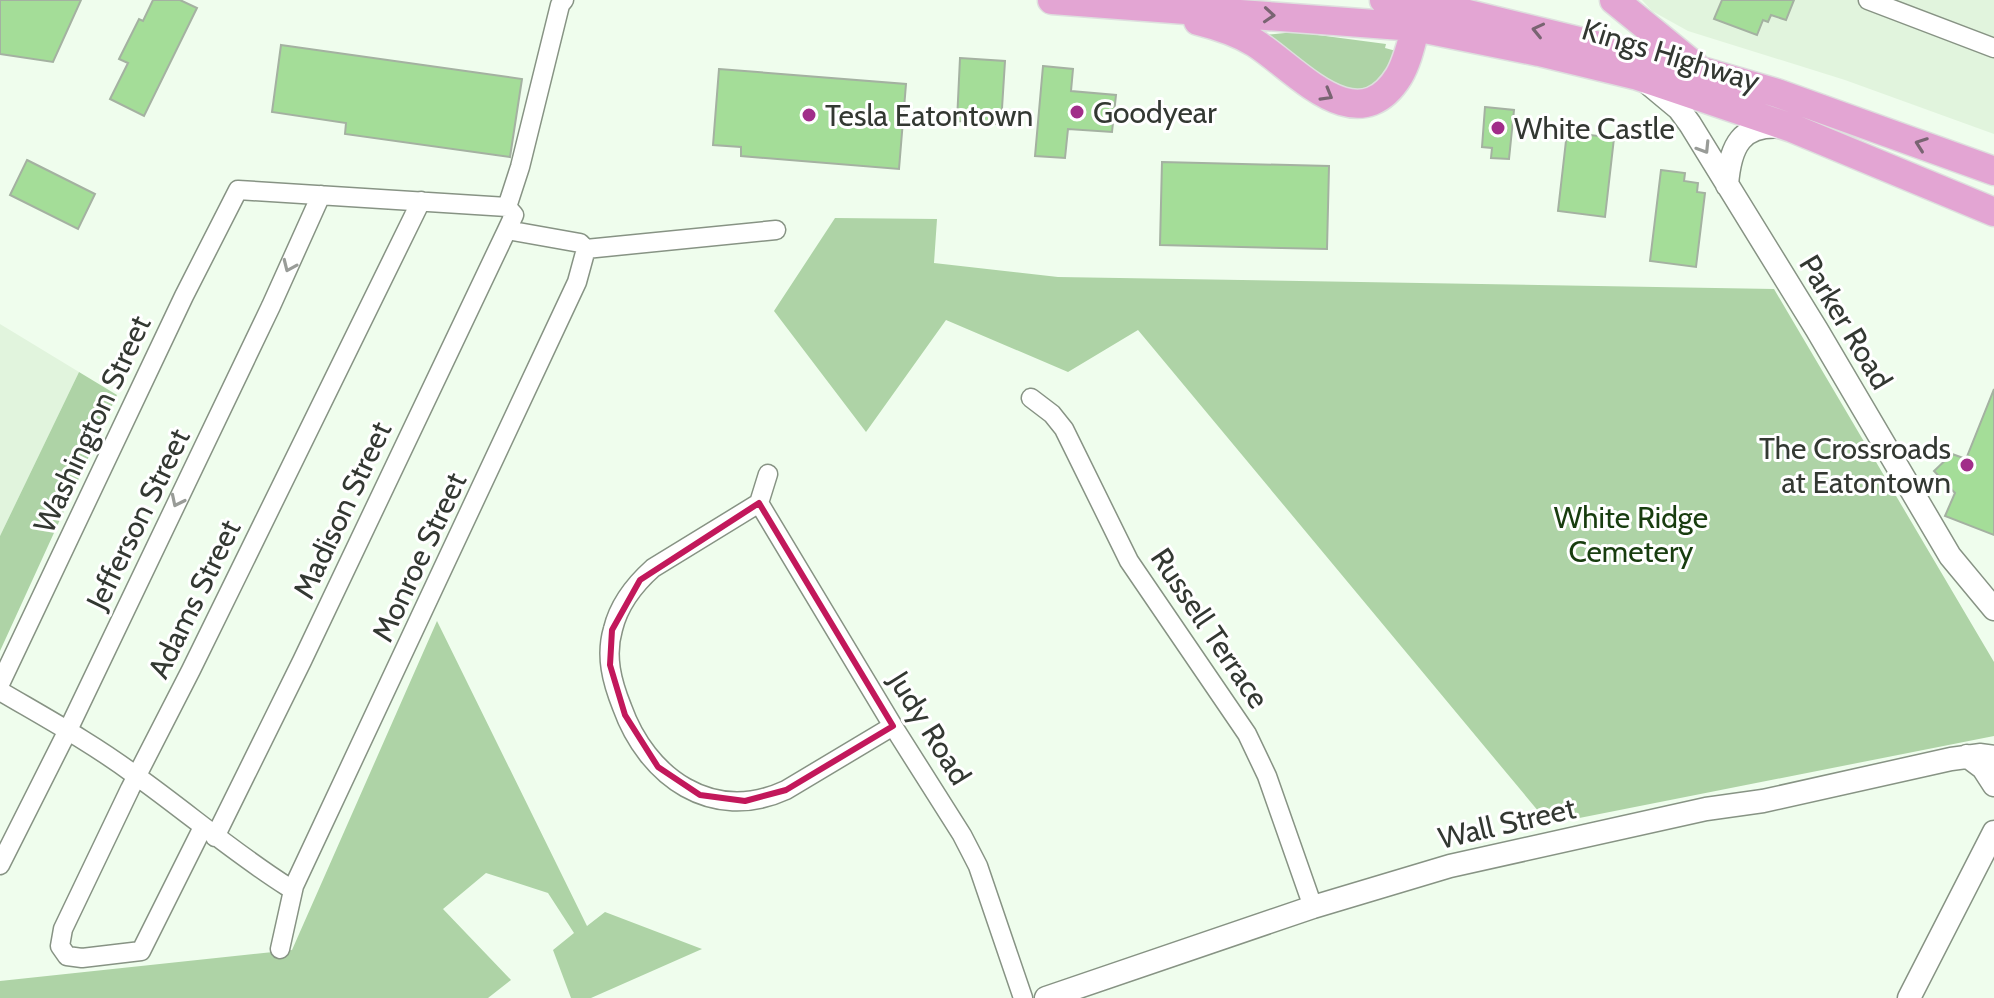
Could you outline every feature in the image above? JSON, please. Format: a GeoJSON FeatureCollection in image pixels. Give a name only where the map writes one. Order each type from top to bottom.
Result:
{"type":"FeatureCollection","features":[{"type":"Feature","properties":{"kind":"main road","name":"Kings Highway"},"geometry":{"type":"LineString","coordinates":[[1052,0],[1132,6],[1421,10],[1539,52],[1638,76],[1792,128],[1994,212]]}},
{"type":"Feature","properties":{"kind":"main road","name":"Kings Highway"},"geometry":{"type":"LineString","coordinates":[[1384,0],[1702,71],[1777,93],[1994,171]]}},
{"type":"Feature","properties":{"kind":"main road"},"geometry":{"type":"LineString","coordinates":[[1614,0],[1702,71]]}},
{"type":"Feature","properties":{"kind":"main road"},"geometry":{"type":"LineString","coordinates":[[1132,6],[1223,27],[1255,43],[1315,88],[1339,102],[1354,105],[1379,97],[1398,78],[1421,10]]}},
{"type":"Feature","properties":{"kind":"street"},"geometry":{"type":"LineString","coordinates":[[1868,0],[1994,48]]}},
{"type":"Feature","properties":{"kind":"street"},"geometry":{"type":"LineString","coordinates":[[321,195],[507,207],[520,167],[560,2]]}},
{"type":"Feature","properties":{"kind":"street","name":"Parker Road"},"geometry":{"type":"LineString","coordinates":[[1638,76],[1679,109],[1950,556],[1994,609]]}},
{"type":"Feature","properties":{"kind":"street"},"geometry":{"type":"LineString","coordinates":[[1727,185],[1729,162],[1736,145],[1746,133],[1764,126],[1792,128]]}},
{"type":"Feature","properties":{"kind":"street","name":"Washington Street"},"geometry":{"type":"LineString","coordinates":[[0,684],[184,296],[238,190],[321,195]]}},
{"type":"Feature","properties":{"kind":"street","name":"Jefferson Street"},"geometry":{"type":"LineString","coordinates":[[0,865],[68,730],[321,195]]}},
{"type":"Feature","properties":{"kind":"street","name":"Adams Street"},"geometry":{"type":"LineString","coordinates":[[141,951],[82,958],[67,956],[60,946],[60,940],[137,775],[421,201]]}},
{"type":"Feature","properties":{"kind":"street","name":"Madison Street"},"geometry":{"type":"LineString","coordinates":[[141,951],[302,661],[514,215],[507,207]]}},
{"type":"Feature","properties":{"kind":"street"},"geometry":{"type":"LineString","coordinates":[[507,230],[580,243],[586,249],[776,230]]}},
{"type":"Feature","properties":{"kind":"street","name":"Monroe Street"},"geometry":{"type":"LineString","coordinates":[[280,949],[294,886],[577,282],[586,249]]}},
{"type":"Feature","properties":{"kind":"street","name":"Russell Terrace"},"geometry":{"type":"LineString","coordinates":[[1031,398],[1052,414],[1064,429],[1129,561],[1247,734],[1267,776],[1313,907]]}},
{"type":"Feature","properties":{"kind":"street"},"geometry":{"type":"LineString","coordinates":[[768,474],[759,503],[653,568],[620,608],[612,630],[610,665],[620,703],[640,744],[658,767],[685,788],[719,800],[745,801],[770,797],[786,790],[893,726]]}},
{"type":"Feature","properties":{"kind":"street","name":"Judy Road"},"geometry":{"type":"LineString","coordinates":[[759,503],[893,726],[945,805],[978,866],[1023,998]]}},
{"type":"Feature","properties":{"kind":"street"},"geometry":{"type":"LineString","coordinates":[[0,691],[137,775],[209,832],[288,887],[294,886]]}},
{"type":"Feature","properties":{"kind":"street"},"geometry":{"type":"LineString","coordinates":[[1967,756],[1983,768],[1994,785]]}},
{"type":"Feature","properties":{"kind":"street","name":"Wall Street"},"geometry":{"type":"LineString","coordinates":[[1046,998],[1313,907],[1450,866],[1706,809],[1763,801],[1967,756],[1994,757]]}},
{"type":"Feature","properties":{"kind":"street"},"geometry":{"type":"LineString","coordinates":[[1909,998],[1994,832]]}},
{"type":"Feature","properties":{"kind":"highlighted area"},"geometry":{"type":"Polygon","coordinates":[[[759,503],[893,726],[786,790],[745,801],[700,795],[658,767],[625,715],[610,665],[612,630],[640,580],[759,503]]]}},
{"type":"Feature","properties":{"kind":"shaded area"},"geometry":{"type":"Polygon","coordinates":[[[1642,0],[1994,0],[1994,134],[1845,80],[1688,31],[1652,11],[1642,0]]]}},
{"type":"Feature","properties":{"kind":"shaded area"},"geometry":{"type":"Polygon","coordinates":[[[0,324],[79,372],[0,536],[0,324]]]}},
{"type":"Feature","properties":{"kind":"green space"},"geometry":{"type":"Polygon","coordinates":[[[1295,32],[1386,44],[1385,48],[1400,52],[1397,60],[1371,89],[1343,91],[1265,35],[1295,32]]]}},
{"type":"Feature","properties":{"kind":"green space","name":"White Ridge Cemetery"},"geometry":{"type":"Polygon","coordinates":[[[835,218],[937,219],[934,263],[1058,277],[1774,289],[1994,662],[1994,736],[1549,824],[1138,330],[1068,372],[946,320],[866,432],[774,311],[835,218]]]}},
{"type":"Feature","properties":{"kind":"green space"},"geometry":{"type":"Polygon","coordinates":[[[79,372],[117,395],[0,651],[0,536],[79,372]]]}},
{"type":"Feature","properties":{"kind":"green space"},"geometry":{"type":"Polygon","coordinates":[[[437,621],[587,926],[605,912],[702,949],[591,998],[571,998],[553,950],[574,933],[548,893],[486,873],[443,909],[511,980],[488,998],[0,998],[0,981],[292,950],[437,621]]]}},
{"type":"Feature","properties":{"kind":"building"},"geometry":{"type":"Polygon","coordinates":[[[0,0],[81,0],[53,62],[0,54],[0,0]]]}},
{"type":"Feature","properties":{"kind":"building"},"geometry":{"type":"Polygon","coordinates":[[[153,0],[180,0],[197,8],[144,116],[110,99],[128,63],[119,59],[139,19],[143,21],[153,0]]]}},
{"type":"Feature","properties":{"kind":"building"},"geometry":{"type":"Polygon","coordinates":[[[1722,0],[1794,0],[1786,20],[1771,15],[1768,22],[1763,20],[1757,35],[1714,19],[1722,0]]]}},
{"type":"Feature","properties":{"kind":"building"},"geometry":{"type":"Polygon","coordinates":[[[281,45],[522,79],[510,157],[345,134],[346,123],[272,112],[281,45]]]}},
{"type":"Feature","properties":{"kind":"building"},"geometry":{"type":"Polygon","coordinates":[[[960,58],[1005,61],[1001,124],[957,121],[960,58]]]}},
{"type":"Feature","properties":{"kind":"building","name":"Goodyear"},"geometry":{"type":"Polygon","coordinates":[[[1043,66],[1073,69],[1071,91],[1116,95],[1112,132],[1068,129],[1065,158],[1035,156],[1043,66]]]}},
{"type":"Feature","properties":{"kind":"building","name":"Tesla Eatontown"},"geometry":{"type":"Polygon","coordinates":[[[719,69],[906,84],[899,169],[741,156],[741,147],[713,145],[719,69]]]}},
{"type":"Feature","properties":{"kind":"building","name":"White Castle"},"geometry":{"type":"Polygon","coordinates":[[[1485,107],[1514,110],[1509,159],[1491,158],[1492,148],[1482,147],[1485,107]]]}},
{"type":"Feature","properties":{"kind":"building"},"geometry":{"type":"Polygon","coordinates":[[[1567,132],[1614,138],[1605,217],[1558,211],[1567,132]]]}},
{"type":"Feature","properties":{"kind":"building"},"geometry":{"type":"Polygon","coordinates":[[[27,160],[95,194],[78,229],[10,195],[27,160]]]}},
{"type":"Feature","properties":{"kind":"building"},"geometry":{"type":"Polygon","coordinates":[[[1162,162],[1329,166],[1327,249],[1160,245],[1162,162]]]}},
{"type":"Feature","properties":{"kind":"building"},"geometry":{"type":"Polygon","coordinates":[[[1661,170],[1685,173],[1684,181],[1698,183],[1697,192],[1705,193],[1696,267],[1650,261],[1661,170]]]}},
{"type":"Feature","properties":{"kind":"building","name":"The Crossroads at Eatontown"},"geometry":{"type":"Polygon","coordinates":[[[1994,389],[1994,535],[1945,516],[1955,493],[1934,471],[1952,454],[1966,459],[1994,389]]]}},
{"type":"Feature","properties":{"kind":"place","name":"Goodyear"},"geometry":{"type":"Point","coordinates":[1077,112]}},
{"type":"Feature","properties":{"kind":"place","name":"Tesla Eatontown"},"geometry":{"type":"Point","coordinates":[809,115]}},
{"type":"Feature","properties":{"kind":"place","name":"White Castle"},"geometry":{"type":"Point","coordinates":[1498,128]}},
{"type":"Feature","properties":{"kind":"place","name":"The Crossroads at Eatontown"},"geometry":{"type":"Point","coordinates":[1967,465]}}]}
